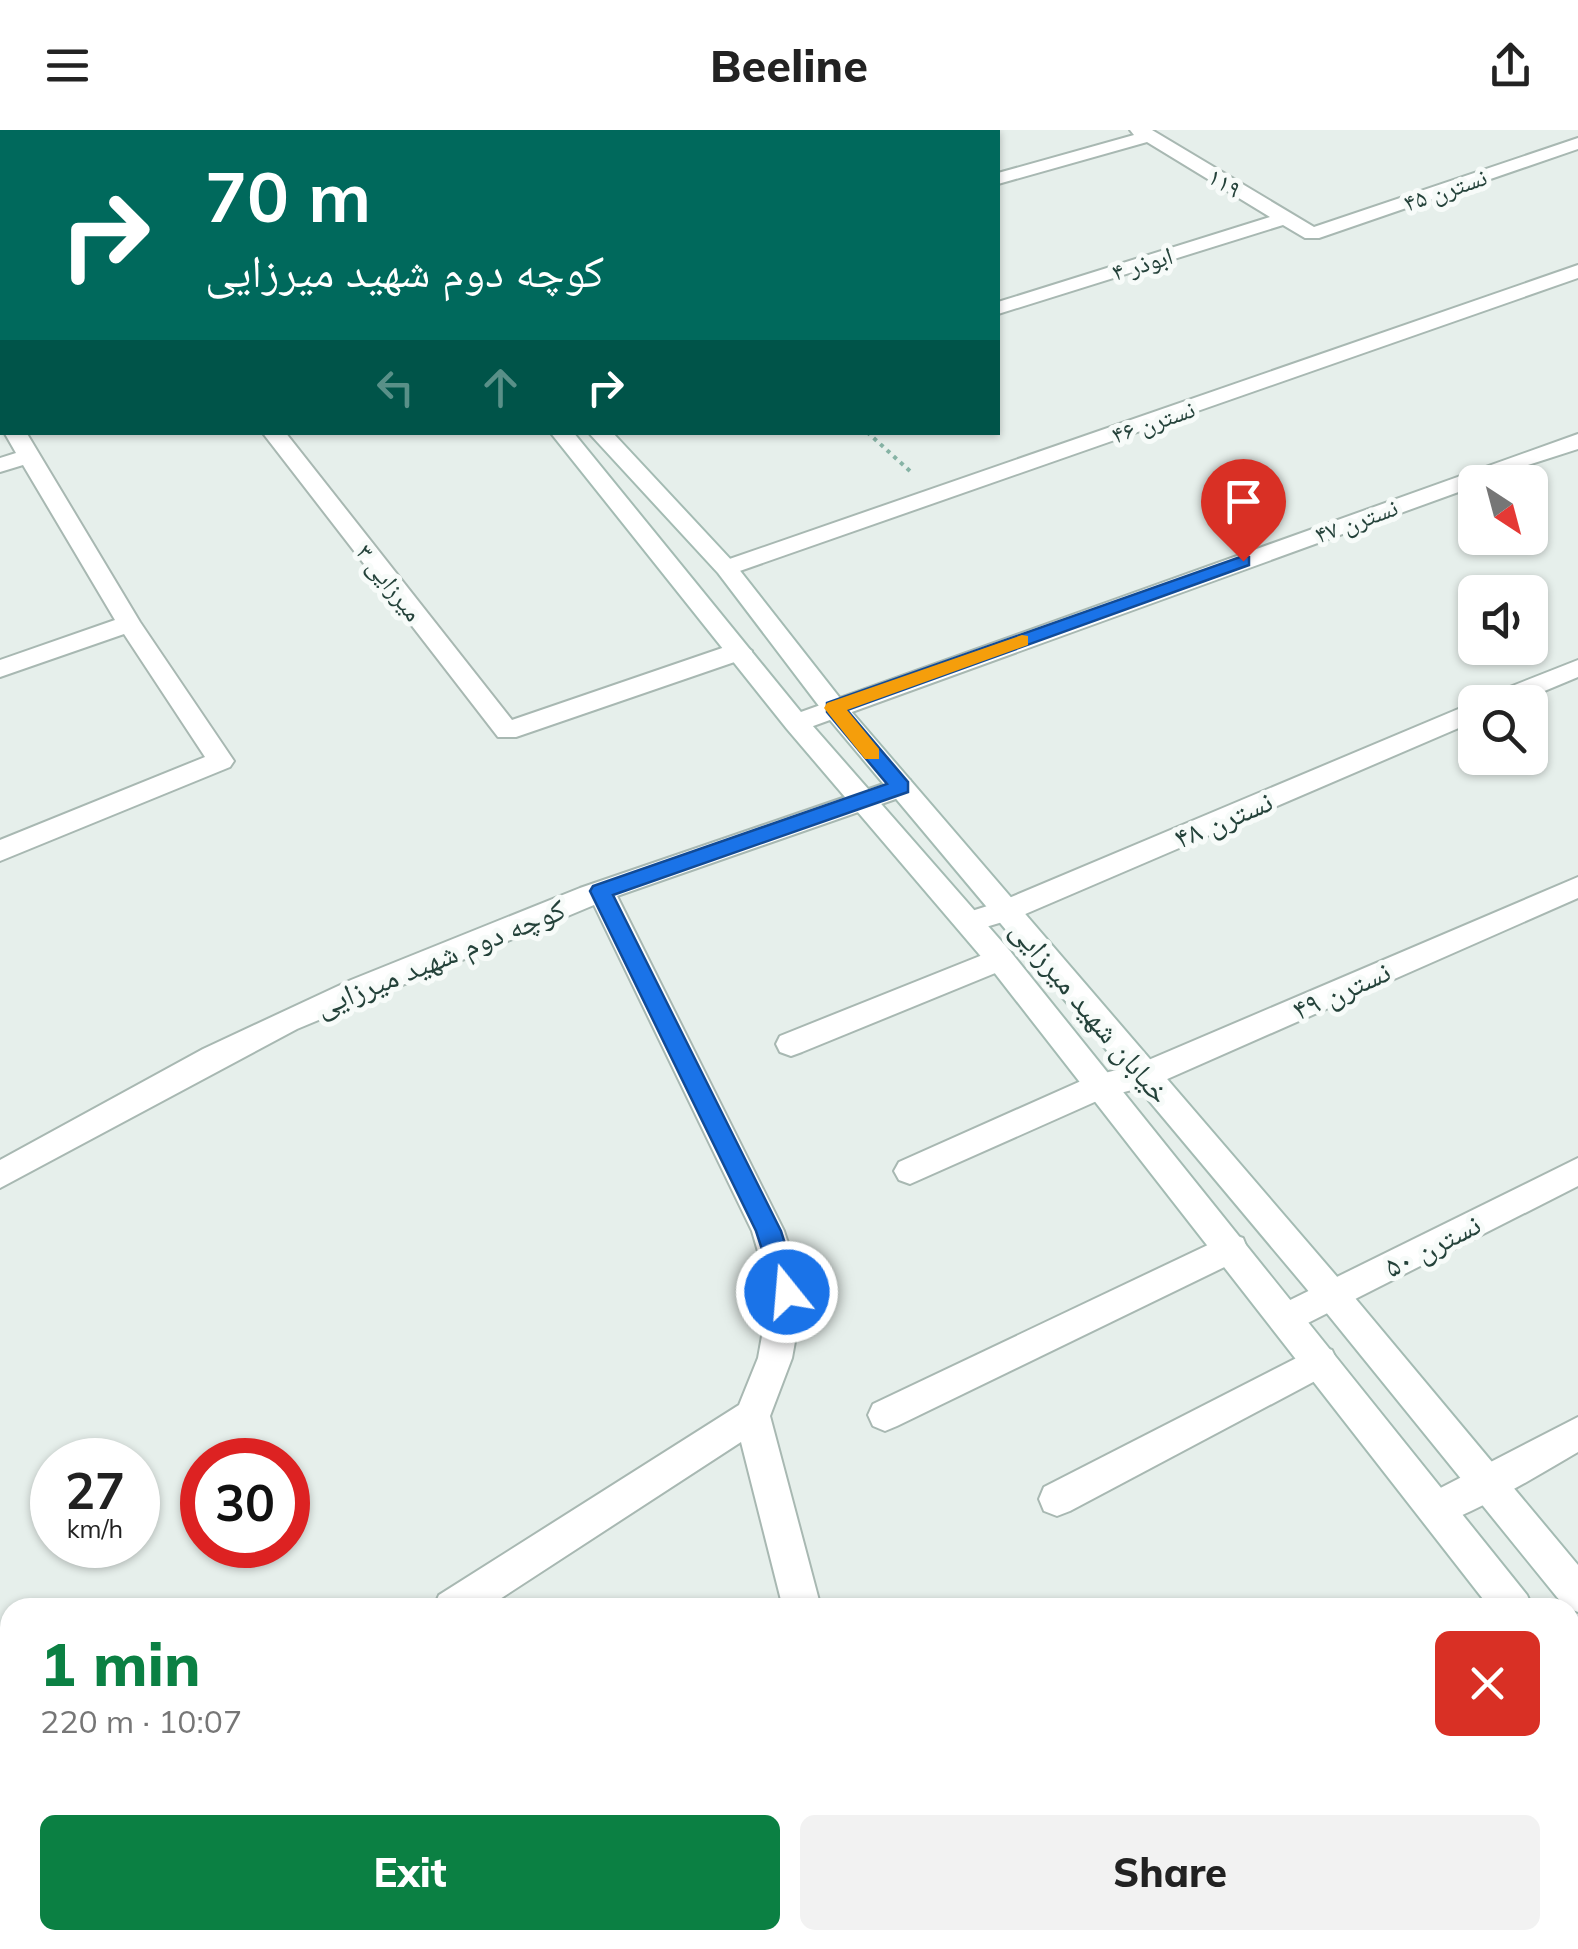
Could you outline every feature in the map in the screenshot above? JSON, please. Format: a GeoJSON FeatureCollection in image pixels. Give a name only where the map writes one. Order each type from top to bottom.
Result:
{"type":"FeatureCollection","features":[{"type":"Feature","properties":{"kind":"street"},"geometry":{"type":"LineString","coordinates":[[1000,178],[1144,133]]}},
{"type":"Feature","properties":{"kind":"street","name":"۱۱۹"},"geometry":{"type":"LineString","coordinates":[[1144,133],[1312,234]]}},
{"type":"Feature","properties":{"kind":"street","name":"نسترن ۴۵"},"geometry":{"type":"LineString","coordinates":[[1312,234],[1578,144]]}},
{"type":"Feature","properties":{"kind":"street","name":"ابوذر ۴"},"geometry":{"type":"LineString","coordinates":[[1000,307],[1286,218]]}},
{"type":"Feature","properties":{"kind":"street","name":"نسترن ۴۶"},"geometry":{"type":"LineString","coordinates":[[726,568],[1578,271]]}},
{"type":"Feature","properties":{"kind":"street"},"geometry":{"type":"LineString","coordinates":[[0,852],[220,761],[130,624],[17,435]]}},
{"type":"Feature","properties":{"kind":"street","name":"میرزایی ۳"},"geometry":{"type":"LineString","coordinates":[[276,435],[507,731],[740,651]]}},
{"type":"Feature","properties":{"kind":"street","name":"خیابان شهید میرزایی"},"geometry":{"type":"LineString","coordinates":[[563,435],[796,723],[1000,958],[1506,1598]]}},
{"type":"Feature","properties":{"kind":"street","name":"خیابان شهید میرزایی"},"geometry":{"type":"LineString","coordinates":[[603,435],[726,568],[834,708],[1333,1296],[1578,1594]]}},
{"type":"Feature","properties":{"kind":"street","name":"نسترن ۴۷"},"geometry":{"type":"LineString","coordinates":[[796,723],[1578,441]]}},
{"type":"Feature","properties":{"kind":"street"},"geometry":{"type":"LineString","coordinates":[[0,465],[30,456]]}},
{"type":"Feature","properties":{"kind":"street"},"geometry":{"type":"LineString","coordinates":[[0,669],[130,624]]}},
{"type":"Feature","properties":{"kind":"street"},"geometry":{"type":"LineString","coordinates":[[1537,685],[1578,668]]}},
{"type":"Feature","properties":{"kind":"street","name":"نسترن ۴۸"},"geometry":{"type":"LineString","coordinates":[[968,922],[1006,911],[1458,719]]}},
{"type":"Feature","properties":{"kind":"street","name":"کوچه دوم شهید میرزایی"},"geometry":{"type":"LineString","coordinates":[[0,1176],[282,1023],[601,891],[901,787]]}},
{"type":"Feature","properties":{"kind":"street","name":"نسترن ۴۹"},"geometry":{"type":"LineString","coordinates":[[910,1171],[1101,1086],[1145,1075],[1578,886]]}},
{"type":"Feature","properties":{"kind":"street"},"geometry":{"type":"LineString","coordinates":[[468,1598],[752,1416],[775,1358],[787,1292],[768,1231],[601,891]]}},
{"type":"Feature","properties":{"kind":"street"},"geometry":{"type":"LineString","coordinates":[[791,1044],[1000,958]]}},
{"type":"Feature","properties":{"kind":"street","name":"نسترن ۵۰"},"geometry":{"type":"LineString","coordinates":[[1286,1318],[1578,1171]]}},
{"type":"Feature","properties":{"kind":"street"},"geometry":{"type":"LineString","coordinates":[[885,1416],[1231,1248]]}},
{"type":"Feature","properties":{"kind":"street"},"geometry":{"type":"LineString","coordinates":[[1057,1499],[1320,1361]]}},
{"type":"Feature","properties":{"kind":"street"},"geometry":{"type":"LineString","coordinates":[[752,1416],[799,1598]]}},
{"type":"Feature","properties":{"kind":"street"},"geometry":{"type":"LineString","coordinates":[[1436,1509],[1488,1485],[1578,1433]]}},
{"type":"Feature","properties":{"kind":"path"},"geometry":{"type":"LineString","coordinates":[[871,435],[938,496]]}},
{"type":"Feature","properties":{"kind":"slow traffic"},"geometry":{"type":"LineString","coordinates":[[872,754],[834,708],[1022,641]]}},
{"type":"Feature","properties":{"kind":"route"},"geometry":{"type":"LineString","coordinates":[[787,1292],[768,1231],[601,891],[901,787],[834,708],[1243,561]]}}]}
